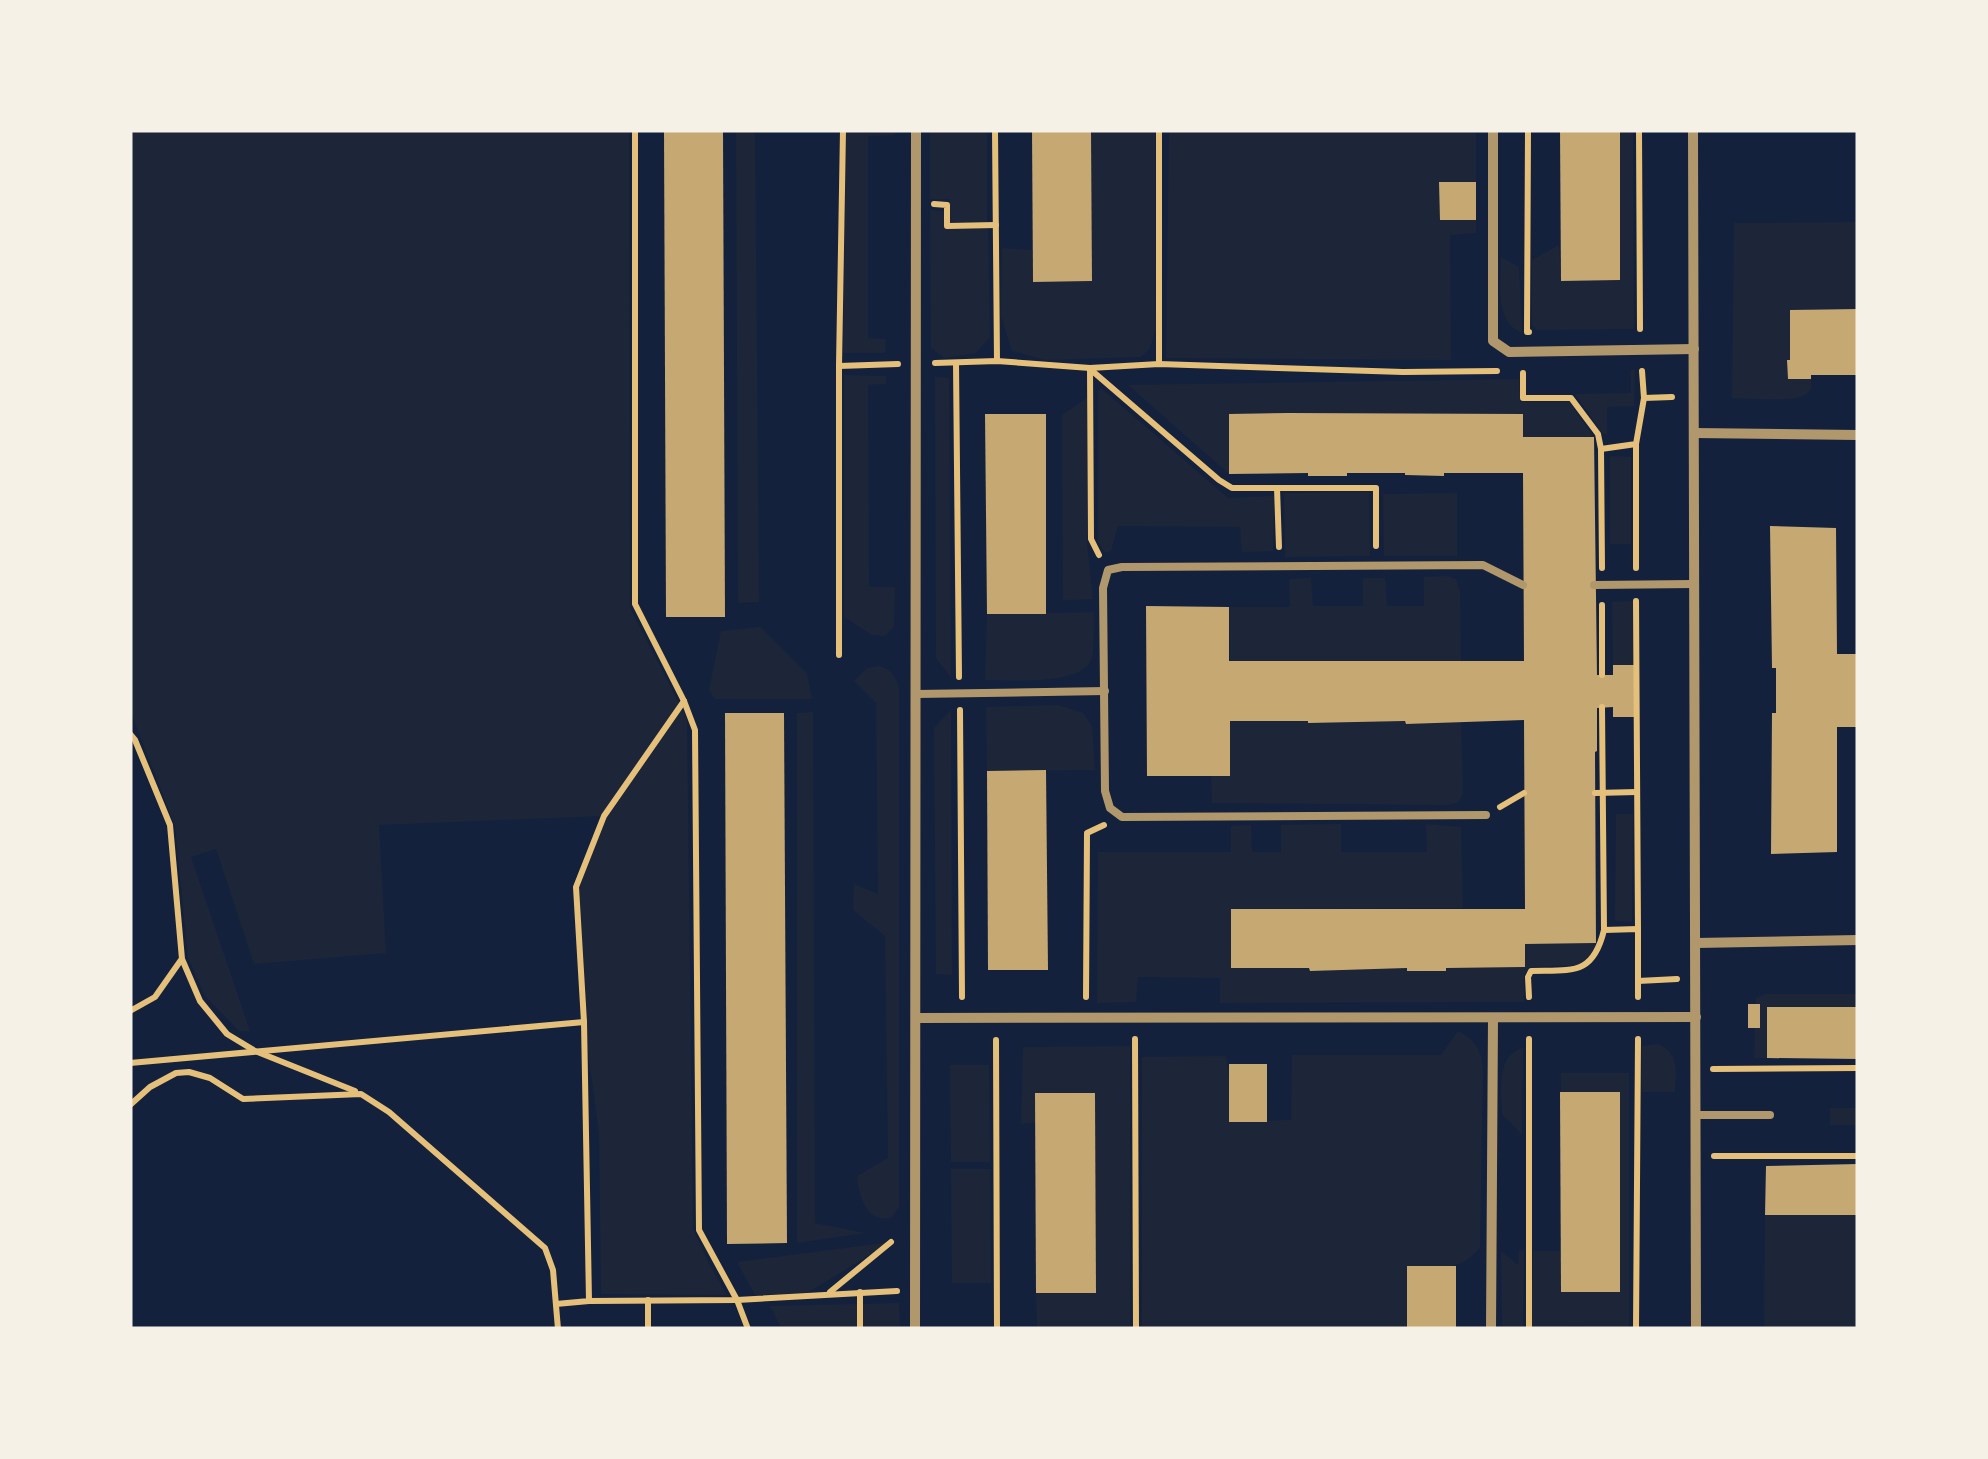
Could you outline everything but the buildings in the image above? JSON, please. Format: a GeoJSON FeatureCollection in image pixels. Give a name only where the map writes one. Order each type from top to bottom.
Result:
{"type":"FeatureCollection","features":[{"type":"Feature","properties":{"kind":"street"},"geometry":{"type":"LineString","coordinates":[[915,1329],[916,130]]}},
{"type":"Feature","properties":{"kind":"street"},"geometry":{"type":"LineString","coordinates":[[1493,130],[1493,341],[1509,352],[1694,349]]}},
{"type":"Feature","properties":{"kind":"street"},"geometry":{"type":"LineString","coordinates":[[1693,130],[1696,1329]]}},
{"type":"Feature","properties":{"kind":"street"},"geometry":{"type":"LineString","coordinates":[[1694,433],[1858,435]]}},
{"type":"Feature","properties":{"kind":"street"},"geometry":{"type":"LineString","coordinates":[[1696,942],[1858,940]]}},
{"type":"Feature","properties":{"kind":"street"},"geometry":{"type":"LineString","coordinates":[[916,1018],[1696,1018]]}},
{"type":"Feature","properties":{"kind":"street"},"geometry":{"type":"LineString","coordinates":[[1491,1329],[1493,1018]]}},
{"type":"Feature","properties":{"kind":"lane"},"geometry":{"type":"LineString","coordinates":[[1486,816],[1122,817],[1110,808],[1105,791],[1102,588],[1108,570],[1122,567],[1483,565],[1523,584]]}},
{"type":"Feature","properties":{"kind":"lane"},"geometry":{"type":"LineString","coordinates":[[1598,584],[1694,584]]}},
{"type":"Feature","properties":{"kind":"lane"},"geometry":{"type":"LineString","coordinates":[[916,694],[1105,691]]}},
{"type":"Feature","properties":{"kind":"lane"},"geometry":{"type":"LineString","coordinates":[[1697,1114],[1770,1115]]}},
{"type":"Feature","properties":{"kind":"path"},"geometry":{"type":"LineString","coordinates":[[635,130],[634,604],[684,700],[695,730],[700,1230],[748,1329]]}},
{"type":"Feature","properties":{"kind":"path"},"geometry":{"type":"LineString","coordinates":[[840,655],[843,130]]}},
{"type":"Feature","properties":{"kind":"path"},"geometry":{"type":"LineString","coordinates":[[996,130],[998,361]]}},
{"type":"Feature","properties":{"kind":"path"},"geometry":{"type":"LineString","coordinates":[[1159,130],[1159,364]]}},
{"type":"Feature","properties":{"kind":"path"},"geometry":{"type":"LineString","coordinates":[[1528,130],[1527,332],[1539,333]]}},
{"type":"Feature","properties":{"kind":"path"},"geometry":{"type":"LineString","coordinates":[[1624,333],[1640,333],[1639,130]]}},
{"type":"Feature","properties":{"kind":"path"},"geometry":{"type":"LineString","coordinates":[[916,204],[947,205],[946,226],[996,225]]}},
{"type":"Feature","properties":{"kind":"path"},"geometry":{"type":"LineString","coordinates":[[1636,1329],[1636,444],[1644,398],[1640,350]]}},
{"type":"Feature","properties":{"kind":"path"},"geometry":{"type":"LineString","coordinates":[[839,366],[998,361],[1090,368],[1159,364],[1403,372],[1503,371]]}},
{"type":"Feature","properties":{"kind":"path"},"geometry":{"type":"LineString","coordinates":[[1090,368],[1232,488],[1376,488],[1376,566]]}},
{"type":"Feature","properties":{"kind":"path"},"geometry":{"type":"LineString","coordinates":[[1090,368],[1091,539],[1108,570]]}},
{"type":"Feature","properties":{"kind":"path"},"geometry":{"type":"LineString","coordinates":[[1523,371],[1524,398],[1571,398],[1598,434],[1602,674]]}},
{"type":"Feature","properties":{"kind":"path"},"geometry":{"type":"LineString","coordinates":[[1601,449],[1636,444]]}},
{"type":"Feature","properties":{"kind":"path"},"geometry":{"type":"LineString","coordinates":[[1277,488],[1280,566]]}},
{"type":"Feature","properties":{"kind":"path"},"geometry":{"type":"LineString","coordinates":[[589,1301],[584,1022],[576,887],[604,816],[684,700]]}},
{"type":"Feature","properties":{"kind":"path"},"geometry":{"type":"LineString","coordinates":[[1528,1329],[1528,977],[1531,970],[1574,970],[1588,965],[1599,951],[1604,930],[1602,708]]}},
{"type":"Feature","properties":{"kind":"path"},"geometry":{"type":"LineString","coordinates":[[130,734],[170,825],[182,959],[200,1000],[227,1034],[255,1051],[361,1094],[390,1112],[546,1248],[554,1270],[558,1329]]}},
{"type":"Feature","properties":{"kind":"path"},"geometry":{"type":"LineString","coordinates":[[1596,793],[1637,792]]}},
{"type":"Feature","properties":{"kind":"path"},"geometry":{"type":"LineString","coordinates":[[1086,1018],[1087,833],[1122,817]]}},
{"type":"Feature","properties":{"kind":"path"},"geometry":{"type":"LineString","coordinates":[[1604,930],[1638,930]]}},
{"type":"Feature","properties":{"kind":"path"},"geometry":{"type":"LineString","coordinates":[[130,1012],[155,997],[182,959]]}},
{"type":"Feature","properties":{"kind":"path"},"geometry":{"type":"LineString","coordinates":[[1638,980],[1696,978]]}},
{"type":"Feature","properties":{"kind":"path"},"geometry":{"type":"LineString","coordinates":[[996,1018],[998,1329]]}},
{"type":"Feature","properties":{"kind":"path"},"geometry":{"type":"LineString","coordinates":[[1135,1018],[1136,1329]]}},
{"type":"Feature","properties":{"kind":"path"},"geometry":{"type":"LineString","coordinates":[[130,1063],[584,1022]]}},
{"type":"Feature","properties":{"kind":"path"},"geometry":{"type":"LineString","coordinates":[[1697,1069],[1858,1068]]}},
{"type":"Feature","properties":{"kind":"path"},"geometry":{"type":"LineString","coordinates":[[130,1104],[150,1087],[176,1073],[189,1072],[210,1078],[243,1099],[361,1094]]}},
{"type":"Feature","properties":{"kind":"path"},"geometry":{"type":"LineString","coordinates":[[1697,1156],[1858,1156]]}},
{"type":"Feature","properties":{"kind":"path"},"geometry":{"type":"LineString","coordinates":[[827,1294],[891,1242]]}},
{"type":"Feature","properties":{"kind":"path"},"geometry":{"type":"LineString","coordinates":[[556,1304],[737,1300],[915,1290]]}},
{"type":"Feature","properties":{"kind":"path"},"geometry":{"type":"LineString","coordinates":[[860,1292],[860,1329]]}},
{"type":"Feature","properties":{"kind":"path"},"geometry":{"type":"LineString","coordinates":[[648,1300],[648,1329]]}},
{"type":"Feature","properties":{"kind":"shaded area"},"geometry":{"type":"Polygon","coordinates":[[[130,130],[629,130],[630,608],[687,719],[693,1229],[727,1295],[601,1294],[599,1133],[584,1022],[576,887],[603,816],[379,825],[386,953],[254,964],[216,849],[191,857],[250,1031],[239,1031],[205,996],[188,958],[175,826],[130,710],[130,130]]]}},
{"type":"Feature","properties":{"kind":"shaded area"},"geometry":{"type":"Polygon","coordinates":[[[736,130],[755,130],[759,602],[738,603],[736,130]]]}},
{"type":"Feature","properties":{"kind":"shaded area"},"geometry":{"type":"Polygon","coordinates":[[[845,130],[895,130],[895,135],[868,136],[868,338],[886,339],[885,353],[843,353],[845,130]]]}},
{"type":"Feature","properties":{"kind":"shaded area"},"geometry":{"type":"Polygon","coordinates":[[[930,130],[987,130],[987,223],[950,222],[950,199],[930,199],[930,130]]]}},
{"type":"Feature","properties":{"kind":"shaded area"},"geometry":{"type":"Polygon","coordinates":[[[1091,130],[1155,130],[1156,328],[1150,348],[1141,357],[1045,360],[1012,351],[1001,316],[1002,248],[1032,250],[1033,282],[1092,281],[1091,130]]]}},
{"type":"Feature","properties":{"kind":"shaded area"},"geometry":{"type":"Polygon","coordinates":[[[1169,130],[1476,130],[1476,182],[1439,182],[1476,220],[1476,233],[1450,235],[1451,360],[1166,358],[1169,130]]]}},
{"type":"Feature","properties":{"kind":"shaded area"},"geometry":{"type":"Polygon","coordinates":[[[1620,130],[1633,130],[1634,329],[1537,330],[1532,325],[1532,260],[1559,245],[1561,281],[1620,280],[1620,130]]]}},
{"type":"Feature","properties":{"kind":"shaded area"},"geometry":{"type":"Polygon","coordinates":[[[930,210],[944,211],[944,228],[988,228],[990,337],[976,353],[944,358],[931,348],[930,210]]]}},
{"type":"Feature","properties":{"kind":"shaded area"},"geometry":{"type":"Polygon","coordinates":[[[1858,222],[1858,309],[1810,309],[1787,361],[1788,379],[1811,379],[1810,391],[1792,398],[1732,398],[1734,223],[1858,222]]]}},
{"type":"Feature","properties":{"kind":"shaded area"},"geometry":{"type":"Polygon","coordinates":[[[1501,257],[1519,267],[1522,333],[1513,328],[1503,311],[1501,257]]]}},
{"type":"Feature","properties":{"kind":"shaded area"},"geometry":{"type":"Polygon","coordinates":[[[1631,370],[1635,370],[1634,406],[1607,407],[1607,435],[1602,433],[1575,394],[1631,393],[1631,370]]]}},
{"type":"Feature","properties":{"kind":"shaded area"},"geometry":{"type":"Polygon","coordinates":[[[844,375],[886,376],[886,384],[868,385],[869,587],[895,587],[894,627],[885,636],[872,635],[844,617],[844,375]]]}},
{"type":"Feature","properties":{"kind":"shaded area"},"geometry":{"type":"Polygon","coordinates":[[[935,377],[949,378],[951,677],[936,658],[935,377]]]}},
{"type":"Feature","properties":{"kind":"shaded area"},"geometry":{"type":"Polygon","coordinates":[[[1519,379],[1520,402],[1569,402],[1594,437],[1523,437],[1522,414],[1229,414],[1229,474],[1128,385],[1519,379]]]}},
{"type":"Feature","properties":{"kind":"shaded area"},"geometry":{"type":"Polygon","coordinates":[[[1101,388],[1228,498],[1274,496],[1273,551],[1242,552],[1240,527],[1118,526],[1111,551],[1105,553],[1098,542],[1101,388]]]}},
{"type":"Feature","properties":{"kind":"shaded area"},"geometry":{"type":"Polygon","coordinates":[[[1088,397],[1087,543],[1093,599],[1063,600],[1062,415],[1088,397]]]}},
{"type":"Feature","properties":{"kind":"shaded area"},"geometry":{"type":"Polygon","coordinates":[[[1610,456],[1631,457],[1631,544],[1610,544],[1610,456]]]}},
{"type":"Feature","properties":{"kind":"shaded area"},"geometry":{"type":"Polygon","coordinates":[[[1369,492],[1370,556],[1285,557],[1284,493],[1369,492]]]}},
{"type":"Feature","properties":{"kind":"shaded area"},"geometry":{"type":"Polygon","coordinates":[[[1457,493],[1457,556],[1384,556],[1383,494],[1457,493]]]}},
{"type":"Feature","properties":{"kind":"shaded area"},"geometry":{"type":"Polygon","coordinates":[[[1424,577],[1456,579],[1460,591],[1461,661],[1230,661],[1229,607],[1290,607],[1289,579],[1311,578],[1313,606],[1363,606],[1363,578],[1385,578],[1387,606],[1424,606],[1424,577]]]}},
{"type":"Feature","properties":{"kind":"shaded area"},"geometry":{"type":"Polygon","coordinates":[[[1633,601],[1634,665],[1613,665],[1612,602],[1633,601]]]}},
{"type":"Feature","properties":{"kind":"shaded area"},"geometry":{"type":"Polygon","coordinates":[[[1094,612],[1092,656],[1084,668],[1043,680],[985,680],[987,614],[1094,612]]]}},
{"type":"Feature","properties":{"kind":"shaded area"},"geometry":{"type":"Polygon","coordinates":[[[760,627],[807,674],[812,699],[715,699],[709,690],[721,631],[760,627]]]}},
{"type":"Feature","properties":{"kind":"shaded area"},"geometry":{"type":"Polygon","coordinates":[[[879,666],[892,674],[899,687],[899,1207],[891,1218],[875,1216],[865,1206],[857,1176],[888,1158],[885,936],[853,910],[854,884],[878,894],[876,703],[854,681],[867,668],[879,666]]]}},
{"type":"Feature","properties":{"kind":"shaded area"},"geometry":{"type":"Polygon","coordinates":[[[1058,705],[1083,713],[1092,726],[1095,770],[987,771],[986,707],[1058,705]]]}},
{"type":"Feature","properties":{"kind":"shaded area"},"geometry":{"type":"Polygon","coordinates":[[[951,710],[952,975],[936,974],[934,728],[951,710]]]}},
{"type":"Feature","properties":{"kind":"shaded area"},"geometry":{"type":"Polygon","coordinates":[[[813,712],[815,1223],[865,1233],[797,1243],[797,713],[813,712]]]}},
{"type":"Feature","properties":{"kind":"shaded area"},"geometry":{"type":"Polygon","coordinates":[[[1230,721],[1461,721],[1463,793],[1459,802],[1447,805],[1212,803],[1211,775],[1230,721]]]}},
{"type":"Feature","properties":{"kind":"shaded area"},"geometry":{"type":"Polygon","coordinates":[[[1616,814],[1633,814],[1632,922],[1615,921],[1616,814]]]}},
{"type":"Feature","properties":{"kind":"shaded area"},"geometry":{"type":"Polygon","coordinates":[[[1341,824],[1341,852],[1427,852],[1426,824],[1461,827],[1463,908],[1231,909],[1231,968],[1445,971],[1525,967],[1525,944],[1596,943],[1594,952],[1578,965],[1530,967],[1524,975],[1524,1002],[1220,1003],[1220,978],[1138,977],[1136,1002],[1097,1003],[1098,852],[1231,852],[1231,826],[1251,825],[1252,852],[1281,852],[1281,825],[1341,824]]]}},
{"type":"Feature","properties":{"kind":"shaded area"},"geometry":{"type":"Polygon","coordinates":[[[1766,994],[1858,994],[1858,1007],[1768,1007],[1767,1058],[1754,1058],[1756,998],[1766,994]]]}},
{"type":"Feature","properties":{"kind":"shaded area"},"geometry":{"type":"Polygon","coordinates":[[[1458,1031],[1476,1046],[1483,1069],[1480,1247],[1456,1265],[1408,1267],[1407,1329],[1142,1329],[1142,1057],[1226,1056],[1229,1122],[1291,1120],[1292,1055],[1441,1055],[1458,1031]]]}},
{"type":"Feature","properties":{"kind":"shaded area"},"geometry":{"type":"Polygon","coordinates":[[[1658,1044],[1673,1058],[1675,1092],[1642,1092],[1642,1046],[1658,1044]]]}},
{"type":"Feature","properties":{"kind":"shaded area"},"geometry":{"type":"Polygon","coordinates":[[[1130,1046],[1130,1329],[1037,1329],[1036,1293],[1096,1293],[1095,1093],[1036,1093],[1036,1122],[1021,1124],[1023,1047],[1130,1046]]]}},
{"type":"Feature","properties":{"kind":"shaded area"},"geometry":{"type":"Polygon","coordinates":[[[1523,1048],[1522,1135],[1502,1114],[1501,1085],[1508,1058],[1523,1048]]]}},
{"type":"Feature","properties":{"kind":"shaded area"},"geometry":{"type":"Polygon","coordinates":[[[950,1065],[989,1065],[990,1162],[951,1162],[950,1065]]]}},
{"type":"Feature","properties":{"kind":"shaded area"},"geometry":{"type":"Polygon","coordinates":[[[1561,1073],[1629,1073],[1629,1329],[1531,1328],[1533,1251],[1561,1251],[1561,1073]]]}},
{"type":"Feature","properties":{"kind":"shaded area"},"geometry":{"type":"Polygon","coordinates":[[[1830,1108],[1858,1108],[1858,1125],[1830,1125],[1830,1108]]]}},
{"type":"Feature","properties":{"kind":"shaded area"},"geometry":{"type":"Polygon","coordinates":[[[951,1169],[990,1169],[991,1283],[952,1283],[951,1169]]]}},
{"type":"Feature","properties":{"kind":"shaded area"},"geometry":{"type":"Polygon","coordinates":[[[1765,1215],[1858,1215],[1858,1329],[1764,1329],[1765,1215]]]}},
{"type":"Feature","properties":{"kind":"shaded area"},"geometry":{"type":"Polygon","coordinates":[[[891,1242],[807,1293],[755,1295],[737,1262],[891,1242]]]}},
{"type":"Feature","properties":{"kind":"shaded area"},"geometry":{"type":"Polygon","coordinates":[[[1519,1250],[1524,1251],[1523,1329],[1502,1329],[1501,1251],[1518,1265],[1519,1250]]]}},
{"type":"Feature","properties":{"kind":"shaded area"},"geometry":{"type":"Polygon","coordinates":[[[899,1303],[900,1329],[782,1329],[770,1306],[899,1303]]]}}]}
